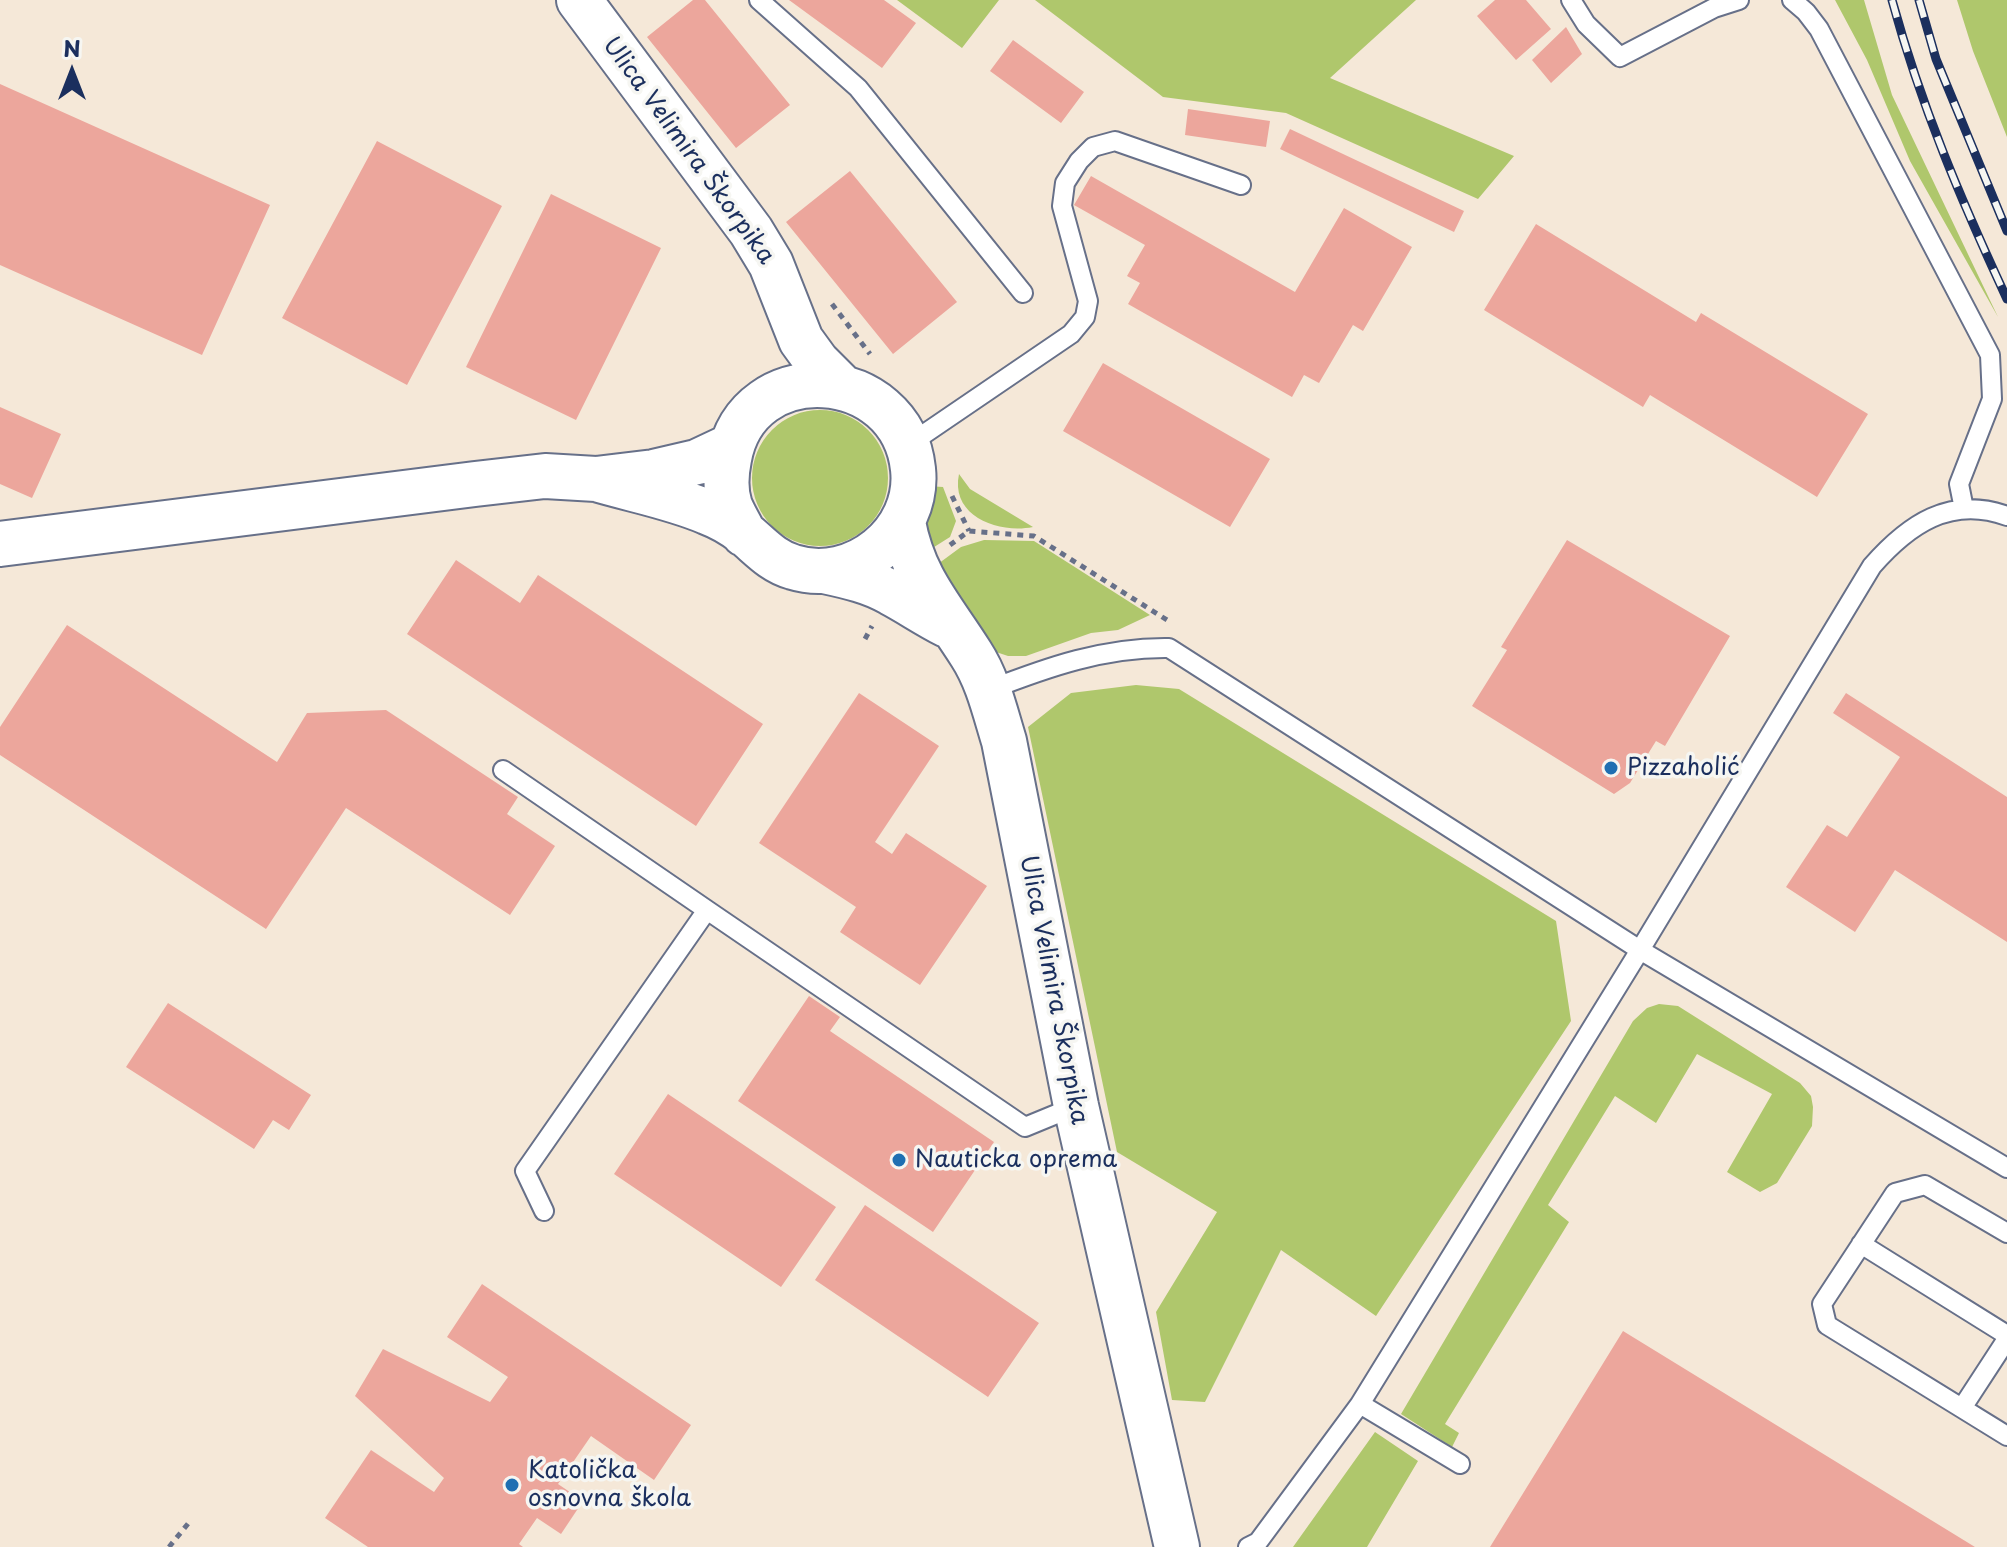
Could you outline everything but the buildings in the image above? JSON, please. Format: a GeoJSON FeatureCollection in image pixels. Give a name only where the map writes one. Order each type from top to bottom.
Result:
{"type":"FeatureCollection","features":[{"type":"Feature","properties":{"kind":"street","name":"Ulica Velimira Škorpika"},"geometry":{"type":"LineString","coordinates":[[579,0],[751,231],[771,264],[786,307]]}},
{"type":"Feature","properties":{"kind":"street"},"geometry":{"type":"LineString","coordinates":[[786,307],[801,340],[841,386]]}},
{"type":"Feature","properties":{"kind":"street"},"geometry":{"type":"LineString","coordinates":[[767,399],[785,346],[786,307]]}},
{"type":"Feature","properties":{"kind":"street"},"geometry":{"type":"LineString","coordinates":[[744,534],[730,506],[725,476],[731,446],[745,420],[767,399],[791,388],[816,383],[841,386],[870,398],[893,418],[908,445],[914,471],[912,497],[903,522],[883,547],[856,564],[824,571]]}},
{"type":"Feature","properties":{"kind":"street"},"geometry":{"type":"LineString","coordinates":[[0,544],[545,476],[596,479],[654,472],[697,462],[731,446]]}},
{"type":"Feature","properties":{"kind":"street"},"geometry":{"type":"LineString","coordinates":[[596,479],[693,506],[719,517],[744,534],[766,555],[794,568],[862,580],[890,592],[953,628]]}},
{"type":"Feature","properties":{"kind":"street","name":"Ulica Velimira Škorpika"},"geometry":{"type":"LineString","coordinates":[[903,522],[916,569],[972,656],[988,690],[1004,741],[1076,1106],[1177,1547]]}},
{"type":"Feature","properties":{"kind":"lane"},"geometry":{"type":"LineString","coordinates":[[759,0],[858,88],[1023,293]]}},
{"type":"Feature","properties":{"kind":"lane"},"geometry":{"type":"LineString","coordinates":[[1571,0],[1586,24],[1620,57],[1714,8],[1739,0]]}},
{"type":"Feature","properties":{"kind":"lane"},"geometry":{"type":"LineString","coordinates":[[1792,0],[1819,29],[1990,355],[1992,399],[1959,484],[1964,509]]}},
{"type":"Feature","properties":{"kind":"lane"},"geometry":{"type":"LineString","coordinates":[[908,445],[1071,334],[1085,317],[1088,301],[1062,206],[1065,183],[1079,161],[1093,147],[1115,141],[1241,185]]}},
{"type":"Feature","properties":{"kind":"lane"},"geometry":{"type":"LineString","coordinates":[[1248,1547],[1258,1542],[1360,1404],[1872,566],[1893,541],[1919,522],[1964,509],[2007,516]]}},
{"type":"Feature","properties":{"kind":"lane"},"geometry":{"type":"LineString","coordinates":[[988,690],[1091,654],[1135,647],[1169,648],[1640,950],[2007,1168]]}},
{"type":"Feature","properties":{"kind":"lane"},"geometry":{"type":"LineString","coordinates":[[503,770],[1025,1127],[1076,1106]]}},
{"type":"Feature","properties":{"kind":"lane"},"geometry":{"type":"LineString","coordinates":[[544,1211],[525,1171],[707,910]]}},
{"type":"Feature","properties":{"kind":"lane"},"geometry":{"type":"LineString","coordinates":[[2007,1233],[1925,1185],[1895,1193],[1822,1304],[1827,1325],[2007,1436]]}},
{"type":"Feature","properties":{"kind":"lane"},"geometry":{"type":"LineString","coordinates":[[1861,1244],[2007,1337],[1962,1408]]}},
{"type":"Feature","properties":{"kind":"lane"},"geometry":{"type":"LineString","coordinates":[[1360,1404],[1460,1464]]}},
{"type":"Feature","properties":{"kind":"path"},"geometry":{"type":"LineString","coordinates":[[969,531],[1034,536],[1177,626]]}},
{"type":"Feature","properties":{"kind":"path"},"geometry":{"type":"LineString","coordinates":[[169,1547],[191,1520]]}},
{"type":"Feature","properties":{"kind":"green space"},"geometry":{"type":"Polygon","coordinates":[[[897,0],[999,0],[962,48],[897,0]]]}},
{"type":"Feature","properties":{"kind":"green space"},"geometry":{"type":"Polygon","coordinates":[[[1035,0],[1416,0],[1330,78],[1514,156],[1478,199],[1286,113],[1163,97],[1035,0]]]}},
{"type":"Feature","properties":{"kind":"green space"},"geometry":{"type":"Polygon","coordinates":[[[1835,0],[1864,0],[1892,95],[1998,317],[1910,161],[1867,60],[1835,0]]]}},
{"type":"Feature","properties":{"kind":"green space"},"geometry":{"type":"Polygon","coordinates":[[[1957,0],[2007,0],[2007,137],[1973,51],[1957,0]]]}},
{"type":"Feature","properties":{"kind":"green space"},"geometry":{"type":"Polygon","coordinates":[[[820,410],[846,415],[868,430],[883,452],[888,478],[883,504],[868,526],[846,541],[820,546],[794,541],[772,526],[757,504],[752,478],[757,452],[772,430],[794,415],[820,410]]]}},
{"type":"Feature","properties":{"kind":"green space"},"geometry":{"type":"Polygon","coordinates":[[[959,474],[970,489],[1033,527],[1005,528],[980,519],[962,501],[958,489],[959,474]]]}},
{"type":"Feature","properties":{"kind":"green space"},"geometry":{"type":"Polygon","coordinates":[[[927,486],[943,487],[956,521],[950,537],[923,554],[927,486]]]}},
{"type":"Feature","properties":{"kind":"green space"},"geometry":{"type":"Polygon","coordinates":[[[984,540],[1034,541],[1150,615],[1118,630],[1091,633],[1026,656],[1008,656],[993,651],[927,572],[961,547],[984,540]]]}},
{"type":"Feature","properties":{"kind":"green space"},"geometry":{"type":"Polygon","coordinates":[[[1136,685],[1179,689],[1556,921],[1571,1021],[1376,1316],[1281,1250],[1205,1402],[1172,1400],[1156,1312],[1217,1212],[1117,1152],[1028,727],[1071,693],[1136,685]]]}},
{"type":"Feature","properties":{"kind":"green space"},"geometry":{"type":"Polygon","coordinates":[[[1659,1004],[1678,1006],[1800,1083],[1811,1096],[1812,1126],[1777,1183],[1760,1192],[1727,1172],[1772,1094],[1697,1054],[1656,1123],[1615,1096],[1548,1205],[1569,1222],[1445,1424],[1459,1433],[1452,1447],[1401,1414],[1633,1021],[1647,1008],[1659,1004]]]}},
{"type":"Feature","properties":{"kind":"green space"},"geometry":{"type":"Polygon","coordinates":[[[1375,1432],[1418,1461],[1367,1547],[1293,1547],[1375,1432]]]}},
{"type":"Feature","properties":{"kind":"railway"},"geometry":{"type":"LineString","coordinates":[[1892,0],[1943,152],[2007,299]]}},
{"type":"Feature","properties":{"kind":"railway"},"geometry":{"type":"LineString","coordinates":[[1919,0],[1936,59],[2007,231]]}},
{"type":"Feature","properties":{"kind":"place","name":"Pizzaholić"},"geometry":{"type":"Point","coordinates":[1611,768]}},
{"type":"Feature","properties":{"kind":"place","name":"Nauticka oprema"},"geometry":{"type":"Point","coordinates":[899,1160]}},
{"type":"Feature","properties":{"kind":"place","name":"Katolička osnovna škola"},"geometry":{"type":"Point","coordinates":[512,1485]}}]}
